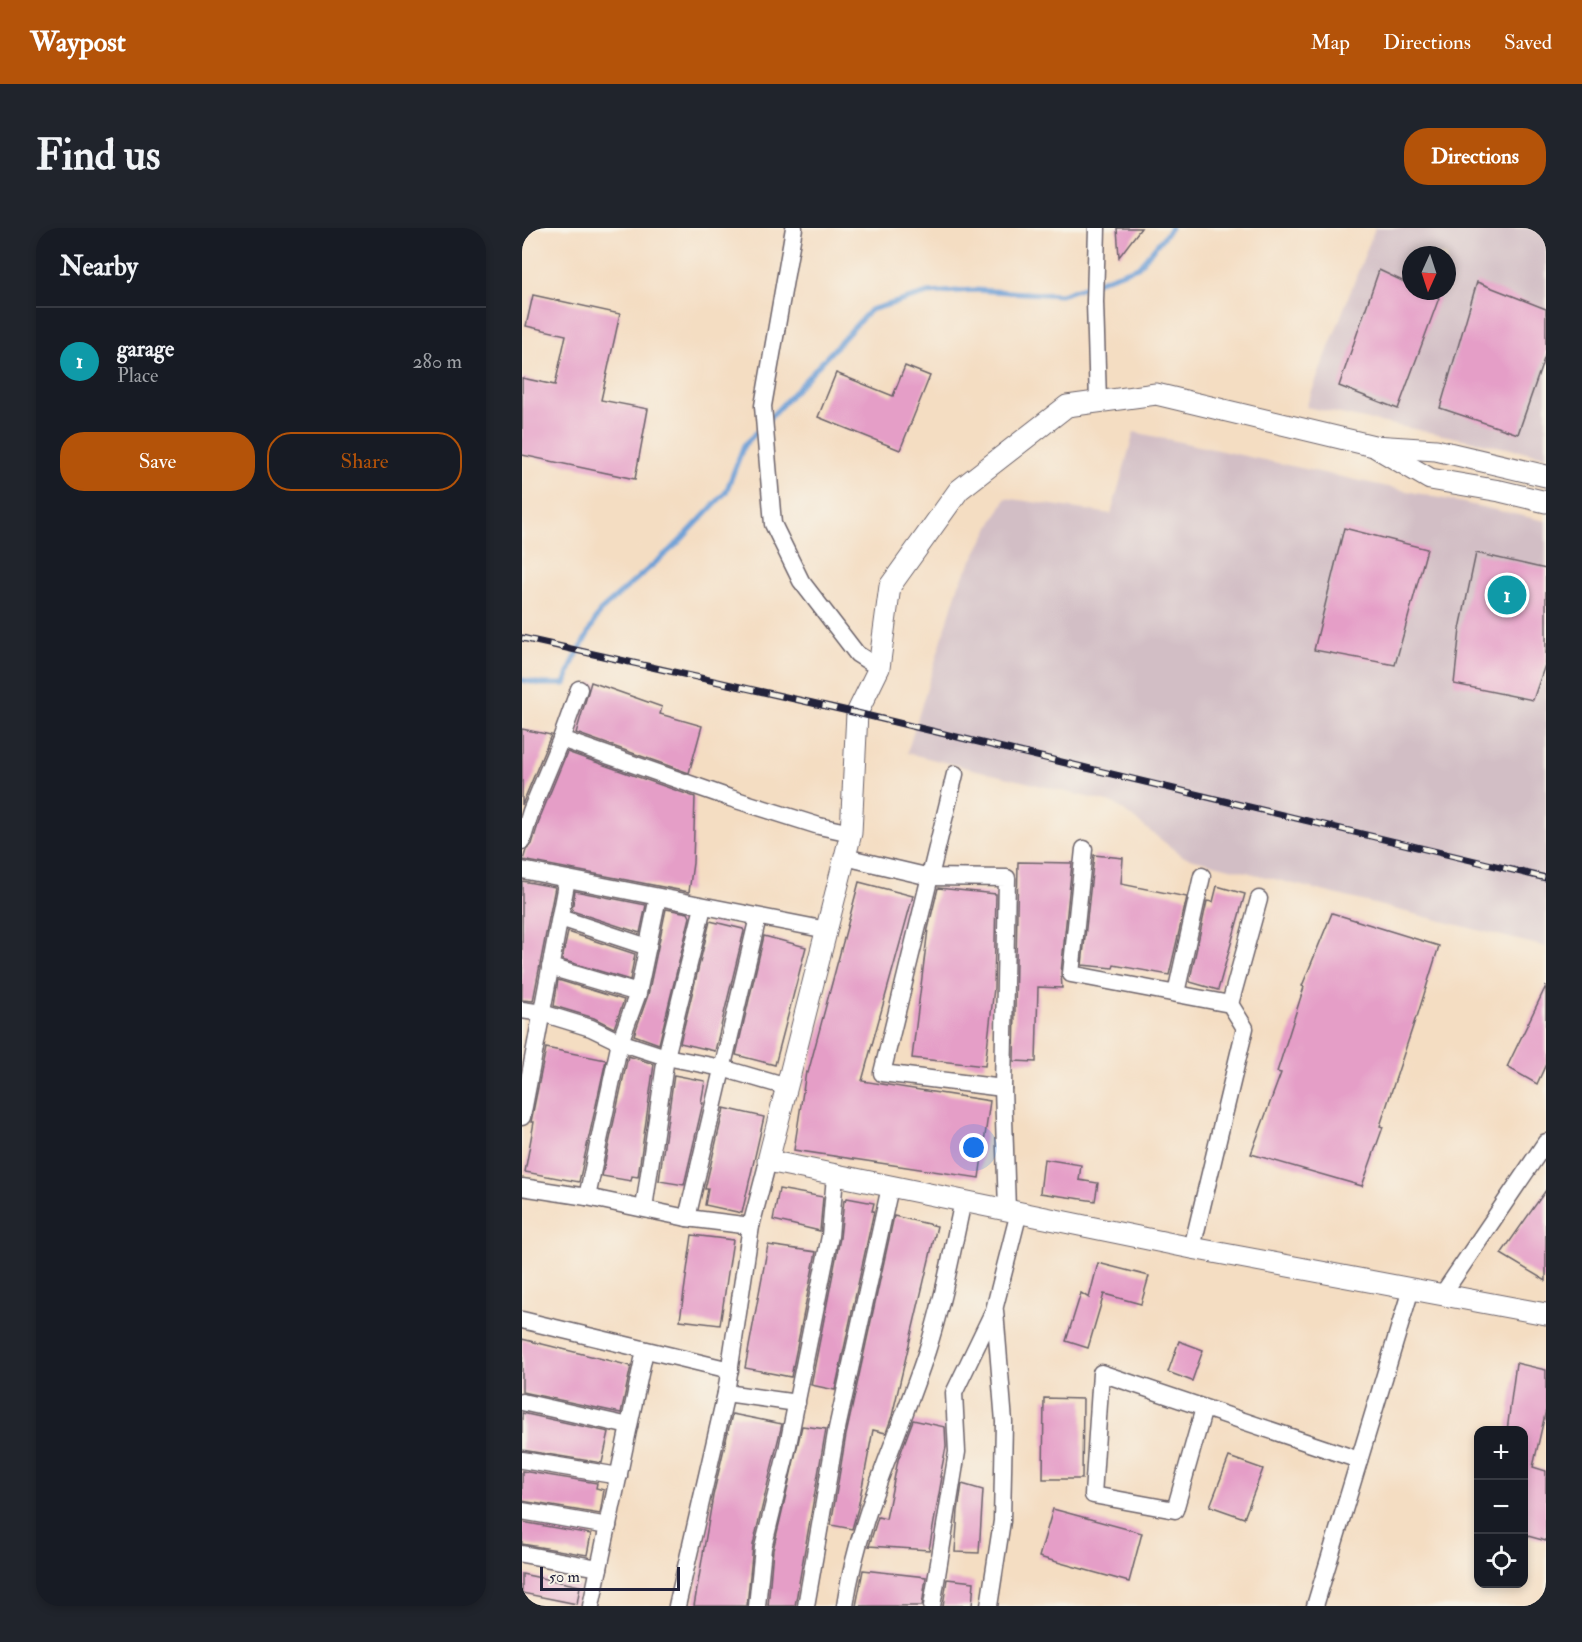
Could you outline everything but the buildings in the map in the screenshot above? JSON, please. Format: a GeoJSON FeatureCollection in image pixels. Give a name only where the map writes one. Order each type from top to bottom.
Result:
{"type":"FeatureCollection","features":[{"type":"Feature","properties":{"kind":"street"},"geometry":{"type":"LineString","coordinates":[[794,228],[763,406],[773,524],[801,581],[857,654],[879,668]]}},
{"type":"Feature","properties":{"kind":"street"},"geometry":{"type":"LineString","coordinates":[[1097,228],[1095,302],[1098,402]]}},
{"type":"Feature","properties":{"kind":"street"},"geometry":{"type":"LineString","coordinates":[[677,1606],[726,1393],[751,1226],[850,833],[856,713],[879,668],[890,586],[959,490],[1067,406],[1156,394],[1374,446],[1436,450],[1546,476]]}},
{"type":"Feature","properties":{"kind":"street"},"geometry":{"type":"LineString","coordinates":[[1374,446],[1430,479],[1500,491],[1546,502]]}},
{"type":"Feature","properties":{"kind":"street"},"geometry":{"type":"LineString","coordinates":[[522,841],[531,811],[579,689]]}},
{"type":"Feature","properties":{"kind":"street"},"geometry":{"type":"LineString","coordinates":[[561,739],[730,798],[819,826],[850,833]]}},
{"type":"Feature","properties":{"kind":"street"},"geometry":{"type":"LineString","coordinates":[[956,774],[882,1073],[1003,1088]]}},
{"type":"Feature","properties":{"kind":"street"},"geometry":{"type":"LineString","coordinates":[[1084,849],[1071,974],[1230,1004],[1245,1028],[1192,1248]]}},
{"type":"Feature","properties":{"kind":"street"},"geometry":{"type":"LineString","coordinates":[[845,857],[930,877],[1006,878],[1003,1088],[1013,1211],[994,1310],[954,1393],[957,1452],[932,1606]]}},
{"type":"Feature","properties":{"kind":"street"},"geometry":{"type":"LineString","coordinates":[[522,870],[827,930]]}},
{"type":"Feature","properties":{"kind":"street"},"geometry":{"type":"LineString","coordinates":[[1176,993],[1202,876]]}},
{"type":"Feature","properties":{"kind":"street"},"geometry":{"type":"LineString","coordinates":[[522,1117],[567,879]]}},
{"type":"Feature","properties":{"kind":"street"},"geometry":{"type":"LineString","coordinates":[[587,1197],[620,1042],[638,993],[658,897]]}},
{"type":"Feature","properties":{"kind":"street"},"geometry":{"type":"LineString","coordinates":[[1230,1004],[1259,899]]}},
{"type":"Feature","properties":{"kind":"street"},"geometry":{"type":"LineString","coordinates":[[644,1208],[666,1057],[703,907]]}},
{"type":"Feature","properties":{"kind":"street"},"geometry":{"type":"LineString","coordinates":[[687,1218],[758,917]]}},
{"type":"Feature","properties":{"kind":"street"},"geometry":{"type":"LineString","coordinates":[[560,918],[648,947]]}},
{"type":"Feature","properties":{"kind":"street"},"geometry":{"type":"LineString","coordinates":[[550,967],[638,993]]}},
{"type":"Feature","properties":{"kind":"street"},"geometry":{"type":"LineString","coordinates":[[522,1010],[542,1013],[591,1028],[620,1042],[666,1057],[722,1068],[787,1087]]}},
{"type":"Feature","properties":{"kind":"street"},"geometry":{"type":"LineString","coordinates":[[1442,1294],[1546,1142]]}},
{"type":"Feature","properties":{"kind":"street"},"geometry":{"type":"LineString","coordinates":[[768,1161],[1192,1248],[1546,1314]]}},
{"type":"Feature","properties":{"kind":"street"},"geometry":{"type":"LineString","coordinates":[[757,1606],[763,1548],[797,1403],[830,1236],[836,1176]]}},
{"type":"Feature","properties":{"kind":"street"},"geometry":{"type":"LineString","coordinates":[[522,1187],[587,1197],[687,1218],[751,1226]]}},
{"type":"Feature","properties":{"kind":"street"},"geometry":{"type":"LineString","coordinates":[[806,1606],[836,1433],[890,1187]]}},
{"type":"Feature","properties":{"kind":"street"},"geometry":{"type":"LineString","coordinates":[[845,1606],[849,1575],[872,1500],[927,1351],[963,1201]]}},
{"type":"Feature","properties":{"kind":"street"},"geometry":{"type":"LineString","coordinates":[[1315,1606],[1411,1289]]}},
{"type":"Feature","properties":{"kind":"street"},"geometry":{"type":"LineString","coordinates":[[988,1606],[1002,1521],[1004,1422],[994,1310]]}},
{"type":"Feature","properties":{"kind":"street"},"geometry":{"type":"LineString","coordinates":[[522,1320],[730,1370]]}},
{"type":"Feature","properties":{"kind":"street"},"geometry":{"type":"LineString","coordinates":[[591,1606],[645,1350]]}},
{"type":"Feature","properties":{"kind":"street"},"geometry":{"type":"LineString","coordinates":[[1204,1408],[1175,1509],[1093,1495],[1101,1373],[1359,1460]]}},
{"type":"Feature","properties":{"kind":"street"},"geometry":{"type":"LineString","coordinates":[[726,1393],[797,1403]]}},
{"type":"Feature","properties":{"kind":"street"},"geometry":{"type":"LineString","coordinates":[[522,1402],[629,1426]]}},
{"type":"Feature","properties":{"kind":"street"},"geometry":{"type":"LineString","coordinates":[[522,1460],[619,1476]]}},
{"type":"Feature","properties":{"kind":"street"},"geometry":{"type":"LineString","coordinates":[[522,1511],[608,1526]]}},
{"type":"Feature","properties":{"kind":"street"},"geometry":{"type":"LineString","coordinates":[[522,1554],[599,1568]]}},
{"type":"Feature","properties":{"kind":"shaded area"},"geometry":{"type":"Polygon","coordinates":[[[1375,228],[1546,228],[1546,456],[1306,407],[1375,228]]]}},
{"type":"Feature","properties":{"kind":"shaded area"},"geometry":{"type":"Polygon","coordinates":[[[1134,432],[1546,521],[1546,947],[1182,856],[1115,804],[907,753],[959,584],[1006,498],[1111,514],[1134,432]]]}},
{"type":"Feature","properties":{"kind":"waterway"},"geometry":{"type":"LineString","coordinates":[[768,420],[870,310],[928,293],[974,290],[1061,295],[1138,267],[1171,228]]}},
{"type":"Feature","properties":{"kind":"waterway"},"geometry":{"type":"LineString","coordinates":[[522,680],[541,684],[565,684],[572,664],[600,611],[678,543],[726,492],[744,445],[762,427]]}},
{"type":"Feature","properties":{"kind":"railway"},"geometry":{"type":"LineString","coordinates":[[522,638],[857,713],[1546,878]]}},
{"type":"Feature","properties":{"kind":"place","name":"garage"},"geometry":{"type":"Point","coordinates":[1507,595]}}]}
